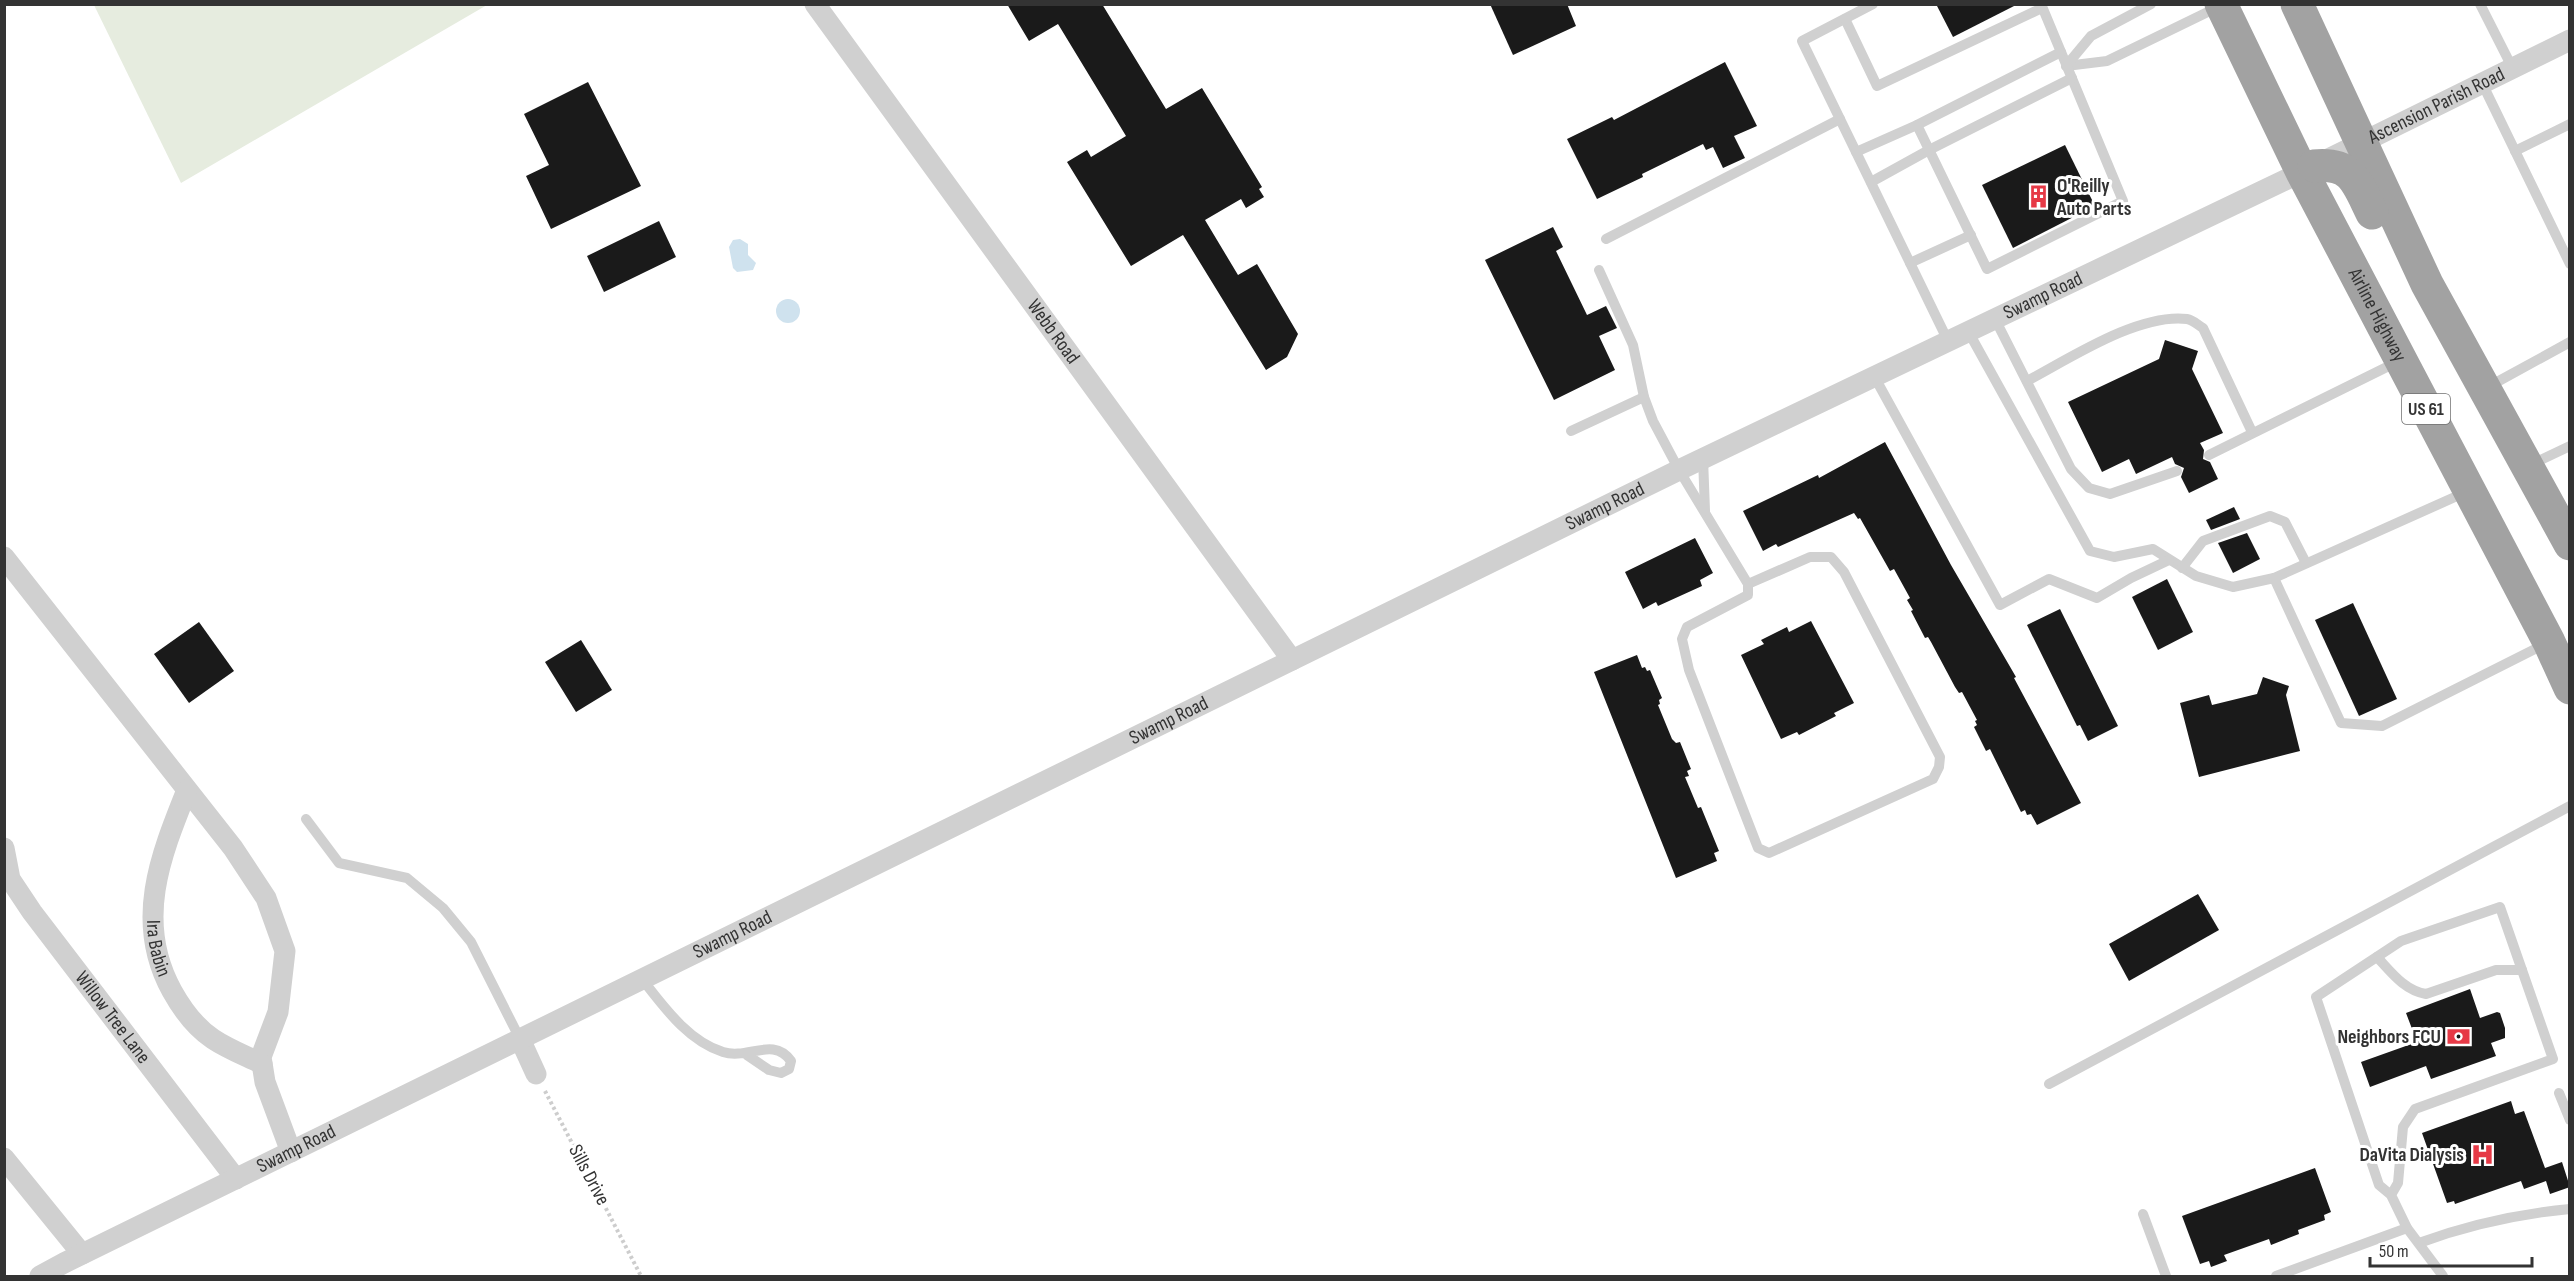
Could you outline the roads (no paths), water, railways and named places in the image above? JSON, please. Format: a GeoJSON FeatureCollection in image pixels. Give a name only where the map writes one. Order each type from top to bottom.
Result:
{"type":"FeatureCollection","features":[{"type":"Feature","properties":{"kind":"highway"},"geometry":{"type":"LineString","coordinates":[[2296,4],[2361,142],[2415,278]]}},
{"type":"Feature","properties":{"kind":"highway","name":"Airline Highway"},"geometry":{"type":"LineString","coordinates":[[2221,5],[2308,169],[2326,219],[2549,642],[2570,688]]}},
{"type":"Feature","properties":{"kind":"highway"},"geometry":{"type":"LineString","coordinates":[[2308,169],[2339,166],[2354,178],[2566,528]]}},
{"type":"Feature","properties":{"kind":"highway"},"geometry":{"type":"LineString","coordinates":[[2326,219],[2342,210],[2355,210],[2367,216],[2415,278]]}},
{"type":"Feature","properties":{"kind":"street","name":"Webb Road"},"geometry":{"type":"LineString","coordinates":[[815,4],[1292,660]]}},
{"type":"Feature","properties":{"kind":"street","name":"Ascension Parish Road"},"geometry":{"type":"LineString","coordinates":[[2308,169],[2570,40]]}},
{"type":"Feature","properties":{"kind":"street","name":"Swamp Road"},"geometry":{"type":"LineString","coordinates":[[40,1276],[1703,458],[2308,169]]}},
{"type":"Feature","properties":{"kind":"street"},"geometry":{"type":"LineString","coordinates":[[4,557],[233,848],[266,898],[285,951],[278,1012],[261,1057],[265,1082],[291,1152]]}},
{"type":"Feature","properties":{"kind":"street","name":"Ira Babin"},"geometry":{"type":"LineString","coordinates":[[187,790],[168,837],[155,886],[151,926],[166,980],[183,1011],[212,1038],[262,1064]]}},
{"type":"Feature","properties":{"kind":"street","name":"Willow Tree Lane"},"geometry":{"type":"LineString","coordinates":[[4,848],[10,879],[32,912],[236,1179]]}},
{"type":"Feature","properties":{"kind":"street"},"geometry":{"type":"LineString","coordinates":[[520,1039],[536,1074]]}},
{"type":"Feature","properties":{"kind":"street"},"geometry":{"type":"LineString","coordinates":[[4,1158],[82,1254]]}},
{"type":"Feature","properties":{"kind":"lane"},"geometry":{"type":"LineString","coordinates":[[1873,4],[1802,41],[1948,341]]}},
{"type":"Feature","properties":{"kind":"lane"},"geometry":{"type":"LineString","coordinates":[[2066,66],[2091,36],[2151,4]]}},
{"type":"Feature","properties":{"kind":"lane"},"geometry":{"type":"LineString","coordinates":[[2480,4],[2512,69]]}},
{"type":"Feature","properties":{"kind":"lane"},"geometry":{"type":"LineString","coordinates":[[2066,66],[2107,61],[2221,5]]}},
{"type":"Feature","properties":{"kind":"lane"},"geometry":{"type":"LineString","coordinates":[[1845,19],[1877,86],[2041,6],[2123,201],[1987,269],[1917,125]]}},
{"type":"Feature","properties":{"kind":"lane"},"geometry":{"type":"LineString","coordinates":[[1856,152],[1917,125],[2061,52]]}},
{"type":"Feature","properties":{"kind":"lane"},"geometry":{"type":"LineString","coordinates":[[1871,183],[1929,150],[2072,78]]}},
{"type":"Feature","properties":{"kind":"lane"},"geometry":{"type":"LineString","coordinates":[[2482,83],[2570,264]]}},
{"type":"Feature","properties":{"kind":"lane"},"geometry":{"type":"LineString","coordinates":[[1606,239],[1840,119]]}},
{"type":"Feature","properties":{"kind":"lane"},"geometry":{"type":"LineString","coordinates":[[2515,152],[2570,124]]}},
{"type":"Feature","properties":{"kind":"lane"},"geometry":{"type":"LineString","coordinates":[[1911,263],[1971,235]]}},
{"type":"Feature","properties":{"kind":"lane"},"geometry":{"type":"LineString","coordinates":[[1599,270],[1633,345],[1644,397],[1653,421],[1679,470],[1749,584],[1748,595],[1687,627],[1682,639],[1689,670],[1758,848],[1769,853],[1933,779],[1940,757],[1845,572],[1831,557],[1810,557],[1749,584]]}},
{"type":"Feature","properties":{"kind":"lane"},"geometry":{"type":"LineString","coordinates":[[1995,319],[2071,469],[2089,488],[2110,494],[2177,471]]}},
{"type":"Feature","properties":{"kind":"lane"},"geometry":{"type":"LineString","coordinates":[[2026,381],[2131,327],[2163,319],[2189,319],[2203,328],[2252,432]]}},
{"type":"Feature","properties":{"kind":"lane"},"geometry":{"type":"LineString","coordinates":[[1968,331],[2090,551],[2114,557],[2153,549],[2196,576],[2233,587],[2274,578],[2469,490]]}},
{"type":"Feature","properties":{"kind":"lane"},"geometry":{"type":"LineString","coordinates":[[2483,389],[2570,342]]}},
{"type":"Feature","properties":{"kind":"lane"},"geometry":{"type":"LineString","coordinates":[[2209,455],[2400,360]]}},
{"type":"Feature","properties":{"kind":"lane"},"geometry":{"type":"LineString","coordinates":[[1874,376],[2000,605],[2049,579],[2097,598],[2131,578],[2169,560]]}},
{"type":"Feature","properties":{"kind":"lane"},"geometry":{"type":"LineString","coordinates":[[1571,430],[1644,397]]}},
{"type":"Feature","properties":{"kind":"lane"},"geometry":{"type":"LineString","coordinates":[[2528,467],[2570,446]]}},
{"type":"Feature","properties":{"kind":"lane"},"geometry":{"type":"LineString","coordinates":[[1703,458],[1705,511]]}},
{"type":"Feature","properties":{"kind":"lane"},"geometry":{"type":"LineString","coordinates":[[2182,567],[2203,541],[2270,516],[2285,522],[2306,563]]}},
{"type":"Feature","properties":{"kind":"lane"},"geometry":{"type":"LineString","coordinates":[[2274,578],[2341,723],[2382,726],[2549,642]]}},
{"type":"Feature","properties":{"kind":"lane"},"geometry":{"type":"LineString","coordinates":[[2049,1084],[2570,806]]}},
{"type":"Feature","properties":{"kind":"lane"},"geometry":{"type":"LineString","coordinates":[[306,819],[339,863],[407,878],[443,908],[471,942],[520,1039]]}},
{"type":"Feature","properties":{"kind":"lane"},"geometry":{"type":"LineString","coordinates":[[2391,1195],[2398,1183],[2403,1127],[2415,1109],[2553,1059],[2500,907],[2401,941],[2316,996],[2379,1185],[2391,1195],[2408,1228],[2443,1276]]}},
{"type":"Feature","properties":{"kind":"lane"},"geometry":{"type":"LineString","coordinates":[[2377,957],[2403,985],[2415,992],[2426,994],[2496,970],[2522,970]]}},
{"type":"Feature","properties":{"kind":"lane"},"geometry":{"type":"LineString","coordinates":[[642,979],[669,1013],[693,1035],[725,1053],[747,1054]]}},
{"type":"Feature","properties":{"kind":"lane"},"geometry":{"type":"LineString","coordinates":[[2559,1093],[2570,1120]]}},
{"type":"Feature","properties":{"kind":"lane"},"geometry":{"type":"LineString","coordinates":[[2419,1243],[2483,1223],[2515,1216],[2570,1209]]}},
{"type":"Feature","properties":{"kind":"lane"},"geometry":{"type":"LineString","coordinates":[[2143,1214],[2166,1276]]}},
{"type":"Feature","properties":{"kind":"lane"},"geometry":{"type":"LineString","coordinates":[[2276,1276],[2408,1228]]}},
{"type":"Feature","properties":{"kind":"water"},"geometry":{"type":"Polygon","coordinates":[[[740,239],[748,244],[748,255],[756,263],[753,270],[737,272],[733,268],[729,247],[733,240],[740,239]]]}},
{"type":"Feature","properties":{"kind":"water"},"geometry":{"type":"Polygon","coordinates":[[[788,299],[793,300],[799,306],[799,316],[793,322],[788,323],[783,322],[777,316],[776,311],[777,306],[783,300],[788,299]]]}},
{"type":"Feature","properties":{"kind":"place","name":"O'Reilly Auto Parts"},"geometry":{"type":"Point","coordinates":[2039,197]}},
{"type":"Feature","properties":{"kind":"place","name":"Neighbors FCU"},"geometry":{"type":"Point","coordinates":[2459,1037]}},
{"type":"Feature","properties":{"kind":"place","name":"DaVita Dialysis"},"geometry":{"type":"Point","coordinates":[2482,1155]}}]}
